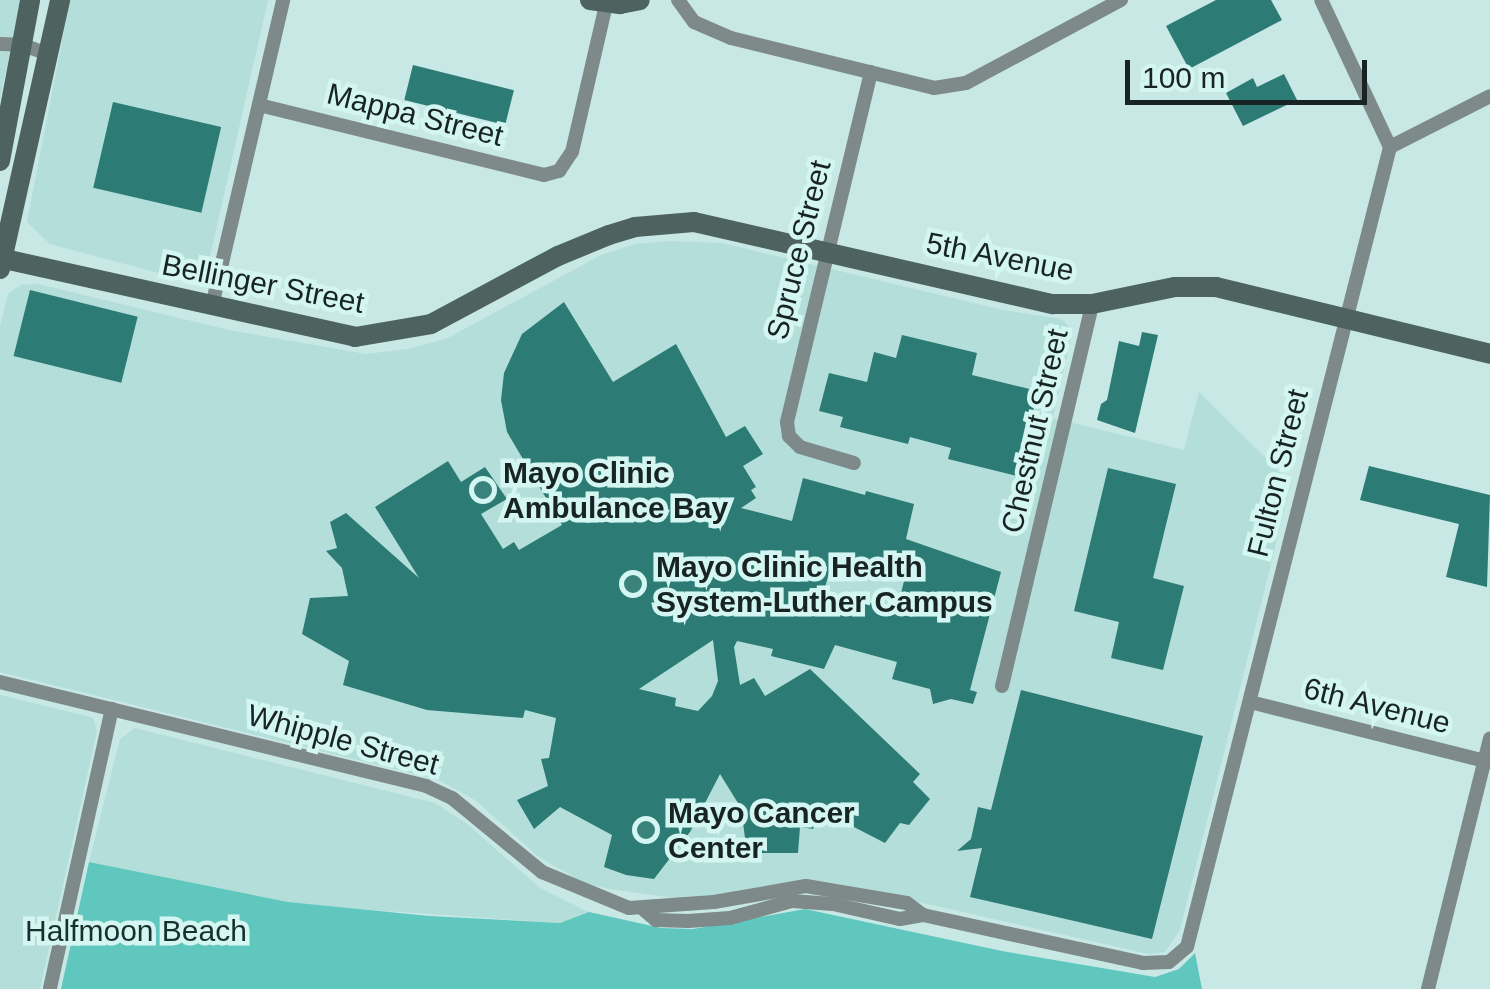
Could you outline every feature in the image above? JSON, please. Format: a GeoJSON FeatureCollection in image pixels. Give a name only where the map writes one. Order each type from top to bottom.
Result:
{"type":"FeatureCollection","features":[{"type":"Feature","properties":{"kind":"main road"},"geometry":{"type":"LineString","coordinates":[[0,162],[30,0]]}},
{"type":"Feature","properties":{"kind":"main road"},"geometry":{"type":"LineString","coordinates":[[1,262],[60,0]]}},
{"type":"Feature","properties":{"kind":"main road"},"geometry":{"type":"LineString","coordinates":[[601,1],[640,0]]}},
{"type":"Feature","properties":{"kind":"main road","name":"5th Avenue"},"geometry":{"type":"LineString","coordinates":[[558,256],[635,228],[694,222],[826,249],[1053,304],[1092,304],[1144,290],[1194,286],[1237,290],[1490,354]]}},
{"type":"Feature","properties":{"kind":"main road","name":"Bellinger Street"},"geometry":{"type":"LineString","coordinates":[[1,262],[346,337],[386,335],[454,315],[558,256]]}},
{"type":"Feature","properties":{"kind":"street"},"geometry":{"type":"LineString","coordinates":[[212,306],[283,0]]}},
{"type":"Feature","properties":{"kind":"street"},"geometry":{"type":"LineString","coordinates":[[678,0],[688,17],[706,28],[934,88],[966,83],[1120,0]]}},
{"type":"Feature","properties":{"kind":"street"},"geometry":{"type":"LineString","coordinates":[[1321,0],[1390,148],[1490,96]]}},
{"type":"Feature","properties":{"kind":"street","name":"Mappa Street"},"geometry":{"type":"LineString","coordinates":[[259,105],[544,175],[559,171],[572,152],[601,1]]}},
{"type":"Feature","properties":{"kind":"street"},"geometry":{"type":"LineString","coordinates":[[0,44],[23,45],[50,56]]}},
{"type":"Feature","properties":{"kind":"street","name":"Spruce Street"},"geometry":{"type":"LineString","coordinates":[[854,464],[806,450],[792,440],[787,415],[871,72]]}},
{"type":"Feature","properties":{"kind":"street","name":"Fulton Street"},"geometry":{"type":"LineString","coordinates":[[1169,962],[1187,947],[1193,931],[1390,148]]}},
{"type":"Feature","properties":{"kind":"street","name":"Chestnut Street"},"geometry":{"type":"LineString","coordinates":[[1002,686],[1092,304]]}},
{"type":"Feature","properties":{"kind":"street","name":"Whipple Street"},"geometry":{"type":"LineString","coordinates":[[0,682],[426,786],[452,798],[556,880],[644,910],[655,905],[714,902],[771,889],[806,886],[907,903],[923,916],[1142,963],[1169,962]]}},
{"type":"Feature","properties":{"kind":"street","name":"6th Avenue"},"geometry":{"type":"LineString","coordinates":[[1250,702],[1487,762]]}},
{"type":"Feature","properties":{"kind":"street"},"geometry":{"type":"LineString","coordinates":[[50,988],[112,709]]}},
{"type":"Feature","properties":{"kind":"street"},"geometry":{"type":"LineString","coordinates":[[1428,989],[1490,740]]}},
{"type":"Feature","properties":{"kind":"shaded area"},"geometry":{"type":"Polygon","coordinates":[[[0,0],[20,0],[0,100],[0,0]]]}},
{"type":"Feature","properties":{"kind":"shaded area"},"geometry":{"type":"Polygon","coordinates":[[[70,0],[268,0],[207,270],[196,283],[50,244],[27,222],[70,0]]]}},
{"type":"Feature","properties":{"kind":"shaded area","name":"Mayo Clinic Health System-Luther Campus"},"geometry":{"type":"Polygon","coordinates":[[[722,243],[1003,310],[1062,319],[1068,325],[1070,343],[1053,418],[1184,450],[1199,392],[1291,483],[1180,930],[1165,952],[1149,954],[834,883],[789,882],[689,900],[609,889],[585,883],[540,858],[475,800],[439,780],[0,672],[0,326],[8,294],[21,285],[38,284],[229,330],[366,354],[408,349],[448,338],[601,255],[635,244],[722,243]]]}},
{"type":"Feature","properties":{"kind":"shaded area"},"geometry":{"type":"Polygon","coordinates":[[[0,695],[93,718],[97,731],[40,989],[0,989],[0,695]]]}},
{"type":"Feature","properties":{"kind":"shaded area"},"geometry":{"type":"Polygon","coordinates":[[[135,728],[435,803],[466,823],[540,888],[589,912],[560,923],[356,909],[288,902],[89,862],[120,739],[135,728]]]}},
{"type":"Feature","properties":{"kind":"green space","name":"Halfmoon Beach"},"geometry":{"type":"Polygon","coordinates":[[[89,862],[288,902],[429,916],[560,923],[589,912],[661,928],[693,929],[805,909],[1002,951],[1155,977],[1179,969],[1195,953],[1202,989],[61,989],[89,862]]]}},
{"type":"Feature","properties":{"kind":"building"},"geometry":{"type":"Polygon","coordinates":[[[1216,0],[1271,0],[1282,20],[1189,69],[1166,26],[1216,0]]]}},
{"type":"Feature","properties":{"kind":"building"},"geometry":{"type":"Polygon","coordinates":[[[413,65],[514,90],[505,125],[404,100],[413,65]]]}},
{"type":"Feature","properties":{"kind":"building"},"geometry":{"type":"Polygon","coordinates":[[[1284,74],[1297,100],[1243,126],[1226,93],[1253,78],[1257,87],[1284,74]]]}},
{"type":"Feature","properties":{"kind":"building"},"geometry":{"type":"Polygon","coordinates":[[[113,102],[221,127],[201,213],[93,188],[113,102]]]}},
{"type":"Feature","properties":{"kind":"building"},"geometry":{"type":"Polygon","coordinates":[[[30,290],[138,317],[121,383],[14,356],[30,290]]]}},
{"type":"Feature","properties":{"kind":"building"},"geometry":{"type":"Polygon","coordinates":[[[564,302],[613,382],[676,344],[726,437],[745,426],[763,454],[743,466],[756,487],[751,490],[756,498],[741,508],[792,521],[803,478],[865,495],[866,491],[914,504],[906,539],[1001,572],[970,690],[977,692],[973,704],[951,699],[933,704],[930,689],[892,679],[897,662],[835,645],[824,669],[771,656],[773,649],[737,641],[734,647],[740,685],[754,678],[765,696],[810,669],[920,774],[913,782],[930,799],[909,825],[900,823],[885,843],[819,809],[813,829],[800,827],[798,853],[747,853],[741,808],[720,774],[690,832],[654,879],[626,875],[604,867],[612,835],[560,807],[534,829],[517,800],[548,786],[541,759],[549,758],[556,718],[525,710],[523,718],[427,710],[343,685],[349,661],[302,634],[310,598],[348,596],[342,568],[326,551],[337,548],[330,522],[346,513],[419,578],[375,507],[448,461],[461,482],[485,467],[507,499],[481,514],[503,549],[514,542],[519,550],[562,525],[507,432],[501,400],[504,373],[522,334],[564,302]],[[832,562],[824,591],[897,610],[904,581],[832,562]],[[713,640],[639,689],[676,698],[675,706],[698,711],[712,696],[718,681],[713,640]]]}},
{"type":"Feature","properties":{"kind":"building"},"geometry":{"type":"Polygon","coordinates":[[[1142,332],[1158,335],[1135,433],[1097,420],[1101,404],[1107,400],[1119,341],[1139,346],[1142,332]]]}},
{"type":"Feature","properties":{"kind":"building"},"geometry":{"type":"Polygon","coordinates":[[[902,335],[977,353],[972,375],[1038,391],[1017,476],[948,459],[951,448],[910,437],[908,444],[840,427],[843,417],[819,411],[829,373],[867,382],[874,352],[896,358],[902,335]]]}},
{"type":"Feature","properties":{"kind":"building"},"geometry":{"type":"Polygon","coordinates":[[[1369,466],[1490,495],[1487,587],[1446,577],[1459,524],[1360,500],[1369,466]]]}},
{"type":"Feature","properties":{"kind":"building"},"geometry":{"type":"Polygon","coordinates":[[[1108,468],[1176,484],[1153,578],[1184,586],[1163,670],[1111,658],[1119,622],[1074,611],[1108,468]]]}},
{"type":"Feature","properties":{"kind":"building"},"geometry":{"type":"Polygon","coordinates":[[[1021,690],[1203,736],[1152,939],[970,897],[982,848],[957,851],[971,839],[978,807],[991,810],[1021,690]]]}},
{"type":"Feature","properties":{"kind":"place","name":"Mayo Clinic Ambulance Bay"},"geometry":{"type":"Point","coordinates":[483,490]}},
{"type":"Feature","properties":{"kind":"place","name":"Mayo Clinic Health System-Luther Campus"},"geometry":{"type":"Point","coordinates":[633,584]}},
{"type":"Feature","properties":{"kind":"place","name":"Mayo Cancer Center"},"geometry":{"type":"Point","coordinates":[646,830]}}]}
